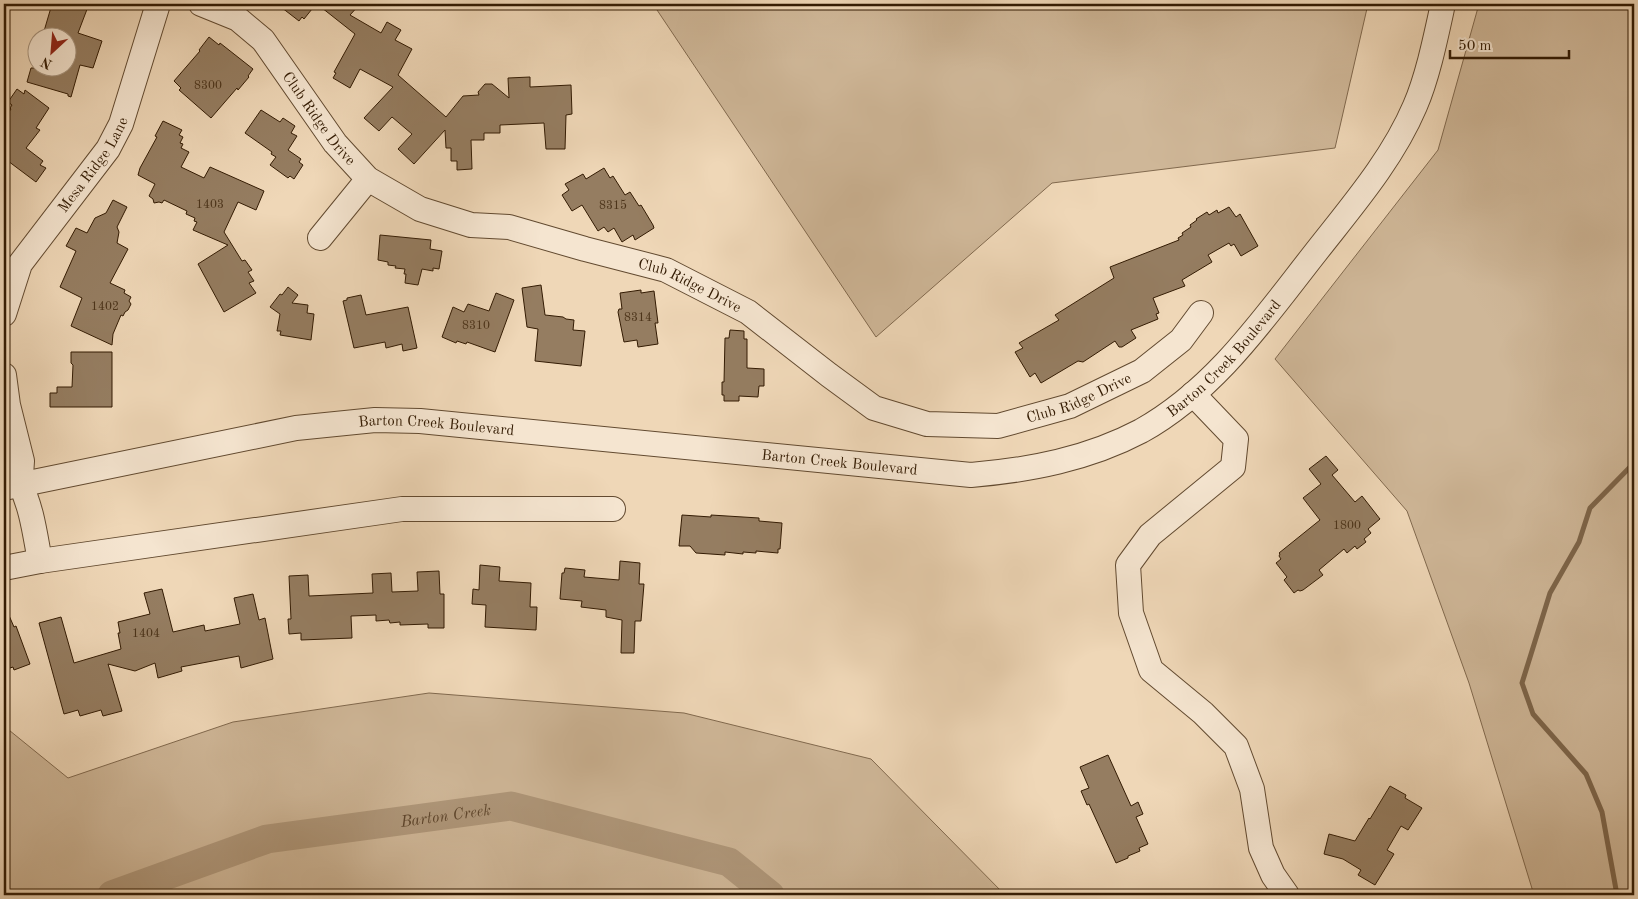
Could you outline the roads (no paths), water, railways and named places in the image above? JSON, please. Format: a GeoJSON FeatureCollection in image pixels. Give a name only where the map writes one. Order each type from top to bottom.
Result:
{"type":"FeatureCollection","features":[{"type":"Feature","properties":{"kind":"street","name":"Mesa Ridge Lane"},"geometry":{"type":"LineString","coordinates":[[4,314],[8,286],[20,264],[108,149],[121,124],[158,4]]}},
{"type":"Feature","properties":{"kind":"street","name":"Club Ridge Drive"},"geometry":{"type":"LineString","coordinates":[[201,4],[238,19],[263,40],[335,143],[368,179],[420,209],[471,225],[509,227],[666,270],[748,312],[828,375],[874,408],[926,424],[998,426],[1070,406],[1142,371],[1181,340],[1201,312]]}},
{"type":"Feature","properties":{"kind":"street","name":"Barton Creek Boulevard"},"geometry":{"type":"LineString","coordinates":[[12,486],[296,428],[375,420],[420,421],[971,475],[1035,468],[1068,460],[1104,448],[1141,430],[1164,416],[1213,378],[1240,348],[1371,182],[1396,144],[1416,105],[1443,4]]}},
{"type":"Feature","properties":{"kind":"street"},"geometry":{"type":"LineString","coordinates":[[320,238],[368,179]]}},
{"type":"Feature","properties":{"kind":"street"},"geometry":{"type":"LineString","coordinates":[[4,375],[8,405],[22,461],[12,486]]}},
{"type":"Feature","properties":{"kind":"street"},"geometry":{"type":"LineString","coordinates":[[1193,394],[1236,439],[1234,467],[1150,535],[1128,565],[1131,613],[1151,670],[1204,714],[1236,746],[1252,789],[1261,848],[1273,875],[1287,895]]}},
{"type":"Feature","properties":{"kind":"street"},"geometry":{"type":"LineString","coordinates":[[4,453],[12,486],[32,515],[40,560]]}},
{"type":"Feature","properties":{"kind":"street"},"geometry":{"type":"LineString","coordinates":[[4,568],[40,560],[402,509],[613,508]]}},
{"type":"Feature","properties":{"kind":"waterway"},"geometry":{"type":"LineString","coordinates":[[1617,895],[1602,812],[1586,774],[1533,714],[1522,683],[1550,593],[1579,542],[1590,508],[1634,463]]}},
{"type":"Feature","properties":{"kind":"waterway","name":"Barton Creek"},"geometry":{"type":"LineString","coordinates":[[112,895],[267,839],[511,806],[729,862],[770,895]]}}]}
